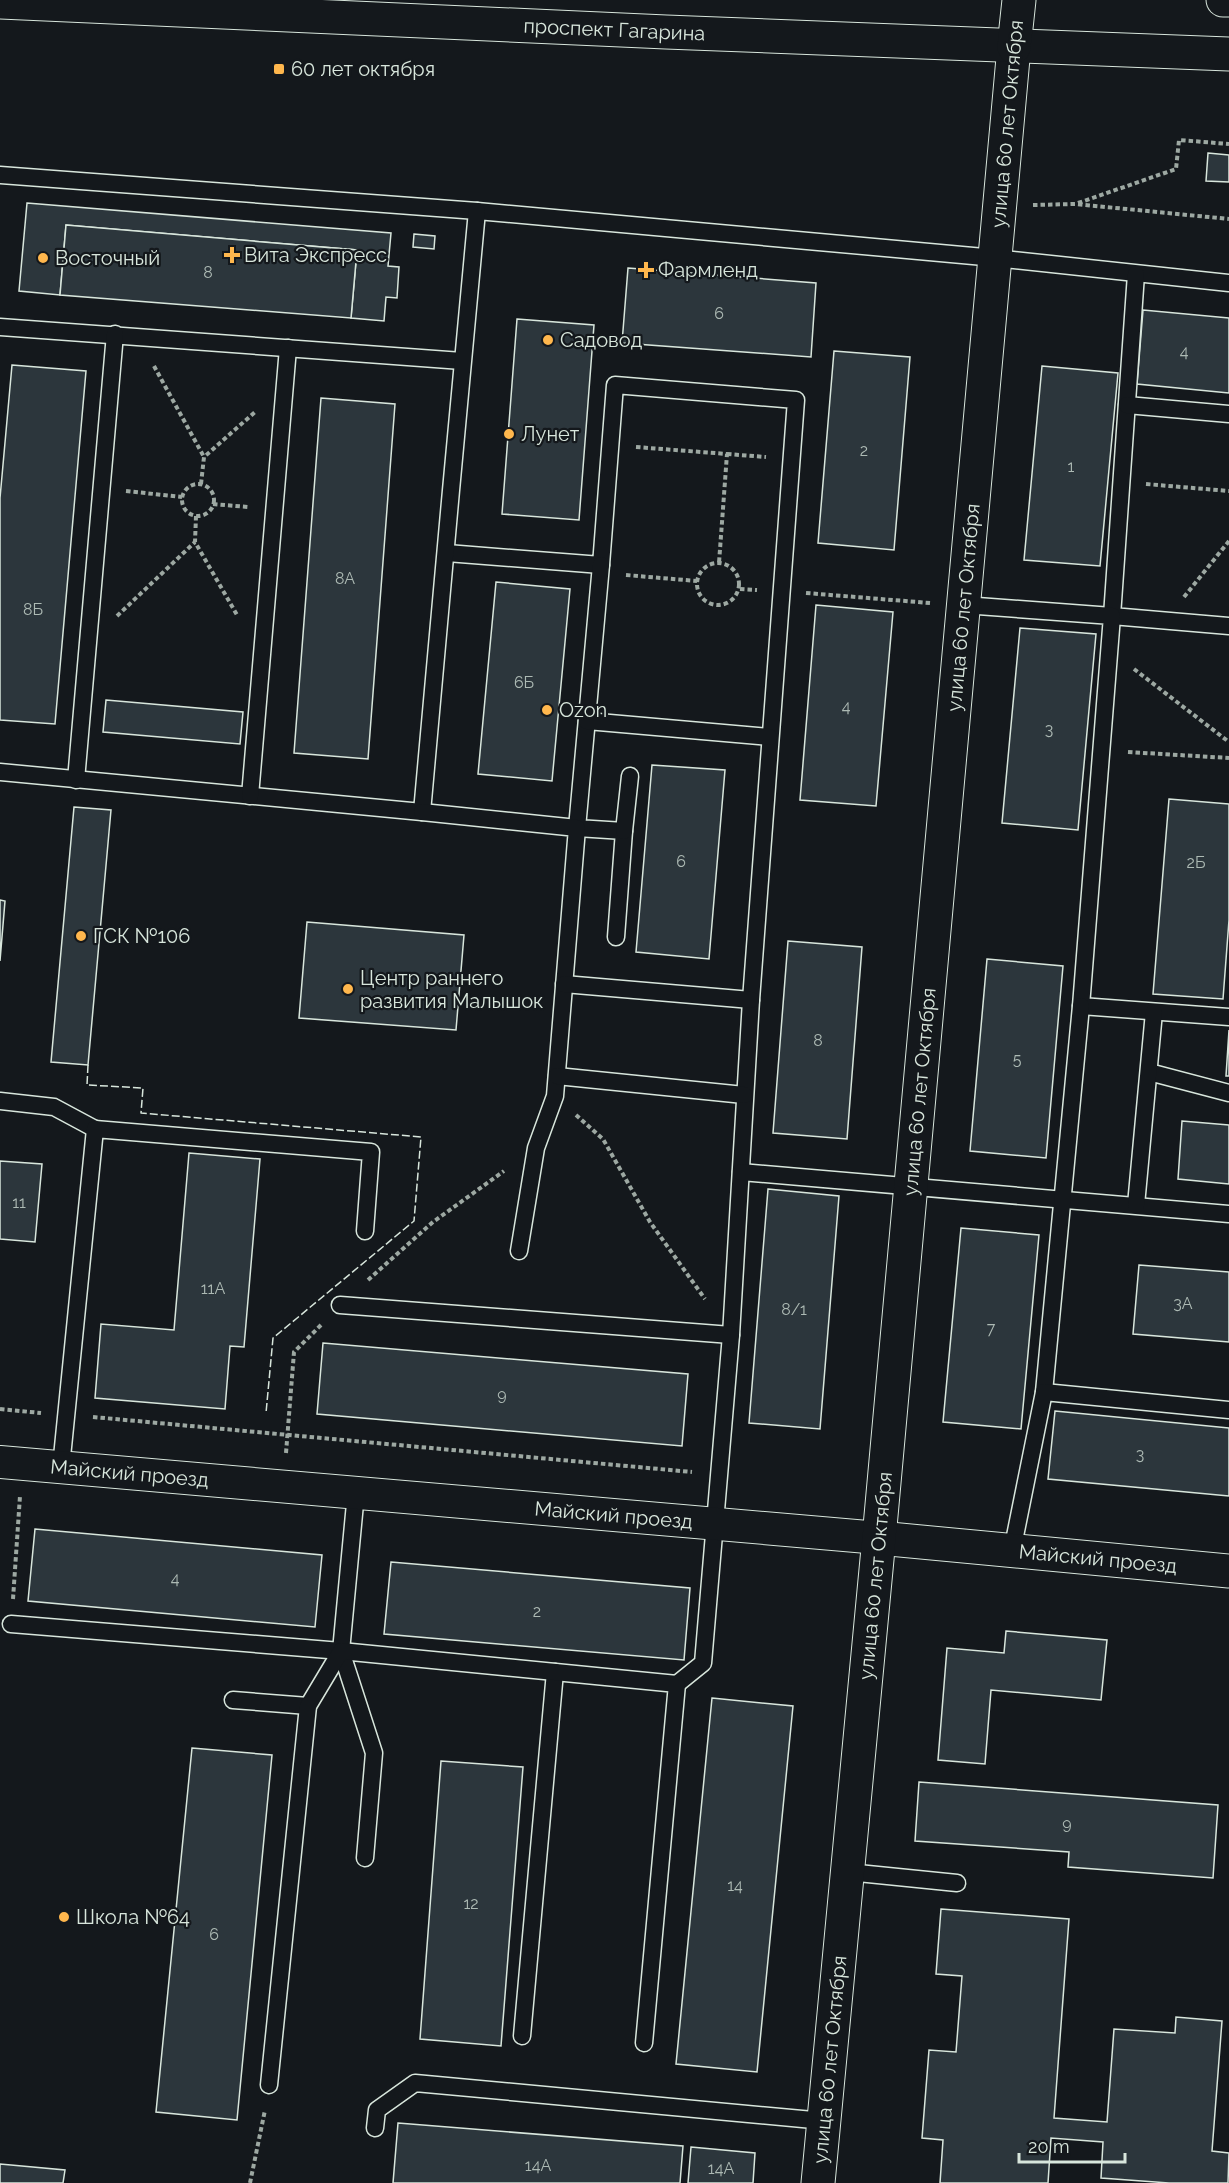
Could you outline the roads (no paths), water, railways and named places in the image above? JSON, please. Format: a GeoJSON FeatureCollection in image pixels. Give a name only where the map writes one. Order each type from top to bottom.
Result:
{"type":"FeatureCollection","features":[{"type":"Feature","properties":{"kind":"main road","name":"улица 60 лет Октября"},"geometry":{"type":"LineString","coordinates":[[818,2183],[1019,0]]}},
{"type":"Feature","properties":{"kind":"main road"},"geometry":{"type":"LineString","coordinates":[[1223,0],[1229,0]]}},
{"type":"Feature","properties":{"kind":"main road","name":"проспект Гагарина"},"geometry":{"type":"LineString","coordinates":[[0,2],[1014,47],[1229,54]]}},
{"type":"Feature","properties":{"kind":"main road","name":"Майский проезд"},"geometry":{"type":"LineString","coordinates":[[879,1538],[1229,1571]]}},
{"type":"Feature","properties":{"kind":"street","name":"Майский проезд"},"geometry":{"type":"LineString","coordinates":[[11,1463],[879,1538]]}},
{"type":"Feature","properties":{"kind":"lane"},"geometry":{"type":"LineString","coordinates":[[0,175],[477,211],[995,258],[1229,283]]}},
{"type":"Feature","properties":{"kind":"lane"},"geometry":{"type":"LineString","coordinates":[[422,812],[477,211]]}},
{"type":"Feature","properties":{"kind":"lane"},"geometry":{"type":"LineString","coordinates":[[1012,1551],[1044,1392],[1081,1006],[1136,274]]}},
{"type":"Feature","properties":{"kind":"lane"},"geometry":{"type":"LineString","coordinates":[[0,327],[462,361]]}},
{"type":"Feature","properties":{"kind":"lane"},"geometry":{"type":"LineString","coordinates":[[76,780],[115,334]]}},
{"type":"Feature","properties":{"kind":"lane"},"geometry":{"type":"LineString","coordinates":[[250,796],[288,348]]}},
{"type":"Feature","properties":{"kind":"lane"},"geometry":{"type":"LineString","coordinates":[[11,1624],[340,1651],[677,1684],[703,1663],[731,1335],[744,1095],[796,400],[615,386],[555,1096],[536,1148],[519,1251]]}},
{"type":"Feature","properties":{"kind":"lane"},"geometry":{"type":"LineString","coordinates":[[1127,405],[1229,414]]}},
{"type":"Feature","properties":{"kind":"lane"},"geometry":{"type":"LineString","coordinates":[[447,553],[601,565]]}},
{"type":"Feature","properties":{"kind":"lane"},"geometry":{"type":"LineString","coordinates":[[964,606],[1229,626]]}},
{"type":"Feature","properties":{"kind":"lane"},"geometry":{"type":"LineString","coordinates":[[587,721],[769,737]]}},
{"type":"Feature","properties":{"kind":"lane"},"geometry":{"type":"LineString","coordinates":[[0,772],[624,831]]}},
{"type":"Feature","properties":{"kind":"lane"},"geometry":{"type":"LineString","coordinates":[[616,937],[630,776]]}},
{"type":"Feature","properties":{"kind":"lane"},"geometry":{"type":"LineString","coordinates":[[564,984],[751,1000]]}},
{"type":"Feature","properties":{"kind":"lane"},"geometry":{"type":"LineString","coordinates":[[1081,1006],[1229,1017]]}},
{"type":"Feature","properties":{"kind":"lane"},"geometry":{"type":"LineString","coordinates":[[1136,1205],[1154,1012]]}},
{"type":"Feature","properties":{"kind":"lane"},"geometry":{"type":"LineString","coordinates":[[1149,1072],[1229,1093]]}},
{"type":"Feature","properties":{"kind":"lane"},"geometry":{"type":"LineString","coordinates":[[556,1076],[744,1095]]}},
{"type":"Feature","properties":{"kind":"lane"},"geometry":{"type":"LineString","coordinates":[[0,1101],[54,1107],[95,1129],[371,1152],[365,1231]]}},
{"type":"Feature","properties":{"kind":"lane"},"geometry":{"type":"LineString","coordinates":[[61,1467],[95,1129]]}},
{"type":"Feature","properties":{"kind":"lane"},"geometry":{"type":"LineString","coordinates":[[741,1172],[1229,1214]]}},
{"type":"Feature","properties":{"kind":"lane"},"geometry":{"type":"LineString","coordinates":[[340,1305],[731,1335]]}},
{"type":"Feature","properties":{"kind":"lane"},"geometry":{"type":"LineString","coordinates":[[1044,1392],[1229,1410]]}},
{"type":"Feature","properties":{"kind":"lane"},"geometry":{"type":"LineString","coordinates":[[356,1493],[340,1651],[374,1753],[365,1858]]}},
{"type":"Feature","properties":{"kind":"lane"},"geometry":{"type":"LineString","coordinates":[[269,2085],[308,1706],[340,1651]]}},
{"type":"Feature","properties":{"kind":"lane"},"geometry":{"type":"LineString","coordinates":[[522,2036],[555,1672]]}},
{"type":"Feature","properties":{"kind":"lane"},"geometry":{"type":"LineString","coordinates":[[644,2043],[677,1684]]}},
{"type":"Feature","properties":{"kind":"lane"},"geometry":{"type":"LineString","coordinates":[[233,1700],[308,1706]]}},
{"type":"Feature","properties":{"kind":"lane"},"geometry":{"type":"LineString","coordinates":[[848,1872],[957,1883]]}},
{"type":"Feature","properties":{"kind":"lane"},"geometry":{"type":"LineString","coordinates":[[375,2128],[377,2110],[416,2083],[824,2121]]}},
{"type":"Feature","properties":{"kind":"place","name":"60 лет октября"},"geometry":{"type":"Point","coordinates":[279,69]}},
{"type":"Feature","properties":{"kind":"place","name":"Вита Экспресс"},"geometry":{"type":"Point","coordinates":[232,255]}},
{"type":"Feature","properties":{"kind":"place","name":"Восточный"},"geometry":{"type":"Point","coordinates":[43,258]}},
{"type":"Feature","properties":{"kind":"place","name":"Фармленд"},"geometry":{"type":"Point","coordinates":[646,270]}},
{"type":"Feature","properties":{"kind":"place","name":"Садовод"},"geometry":{"type":"Point","coordinates":[548,340]}},
{"type":"Feature","properties":{"kind":"place","name":"Лунет"},"geometry":{"type":"Point","coordinates":[509,434]}},
{"type":"Feature","properties":{"kind":"place","name":"Ozon"},"geometry":{"type":"Point","coordinates":[547,710]}},
{"type":"Feature","properties":{"kind":"place","name":"ГСК №106"},"geometry":{"type":"Point","coordinates":[81,936]}},
{"type":"Feature","properties":{"kind":"place","name":"Центр раннего развития Малышок"},"geometry":{"type":"Point","coordinates":[348,989]}},
{"type":"Feature","properties":{"kind":"place","name":"Школа №64"},"geometry":{"type":"Point","coordinates":[64,1917]}}]}
